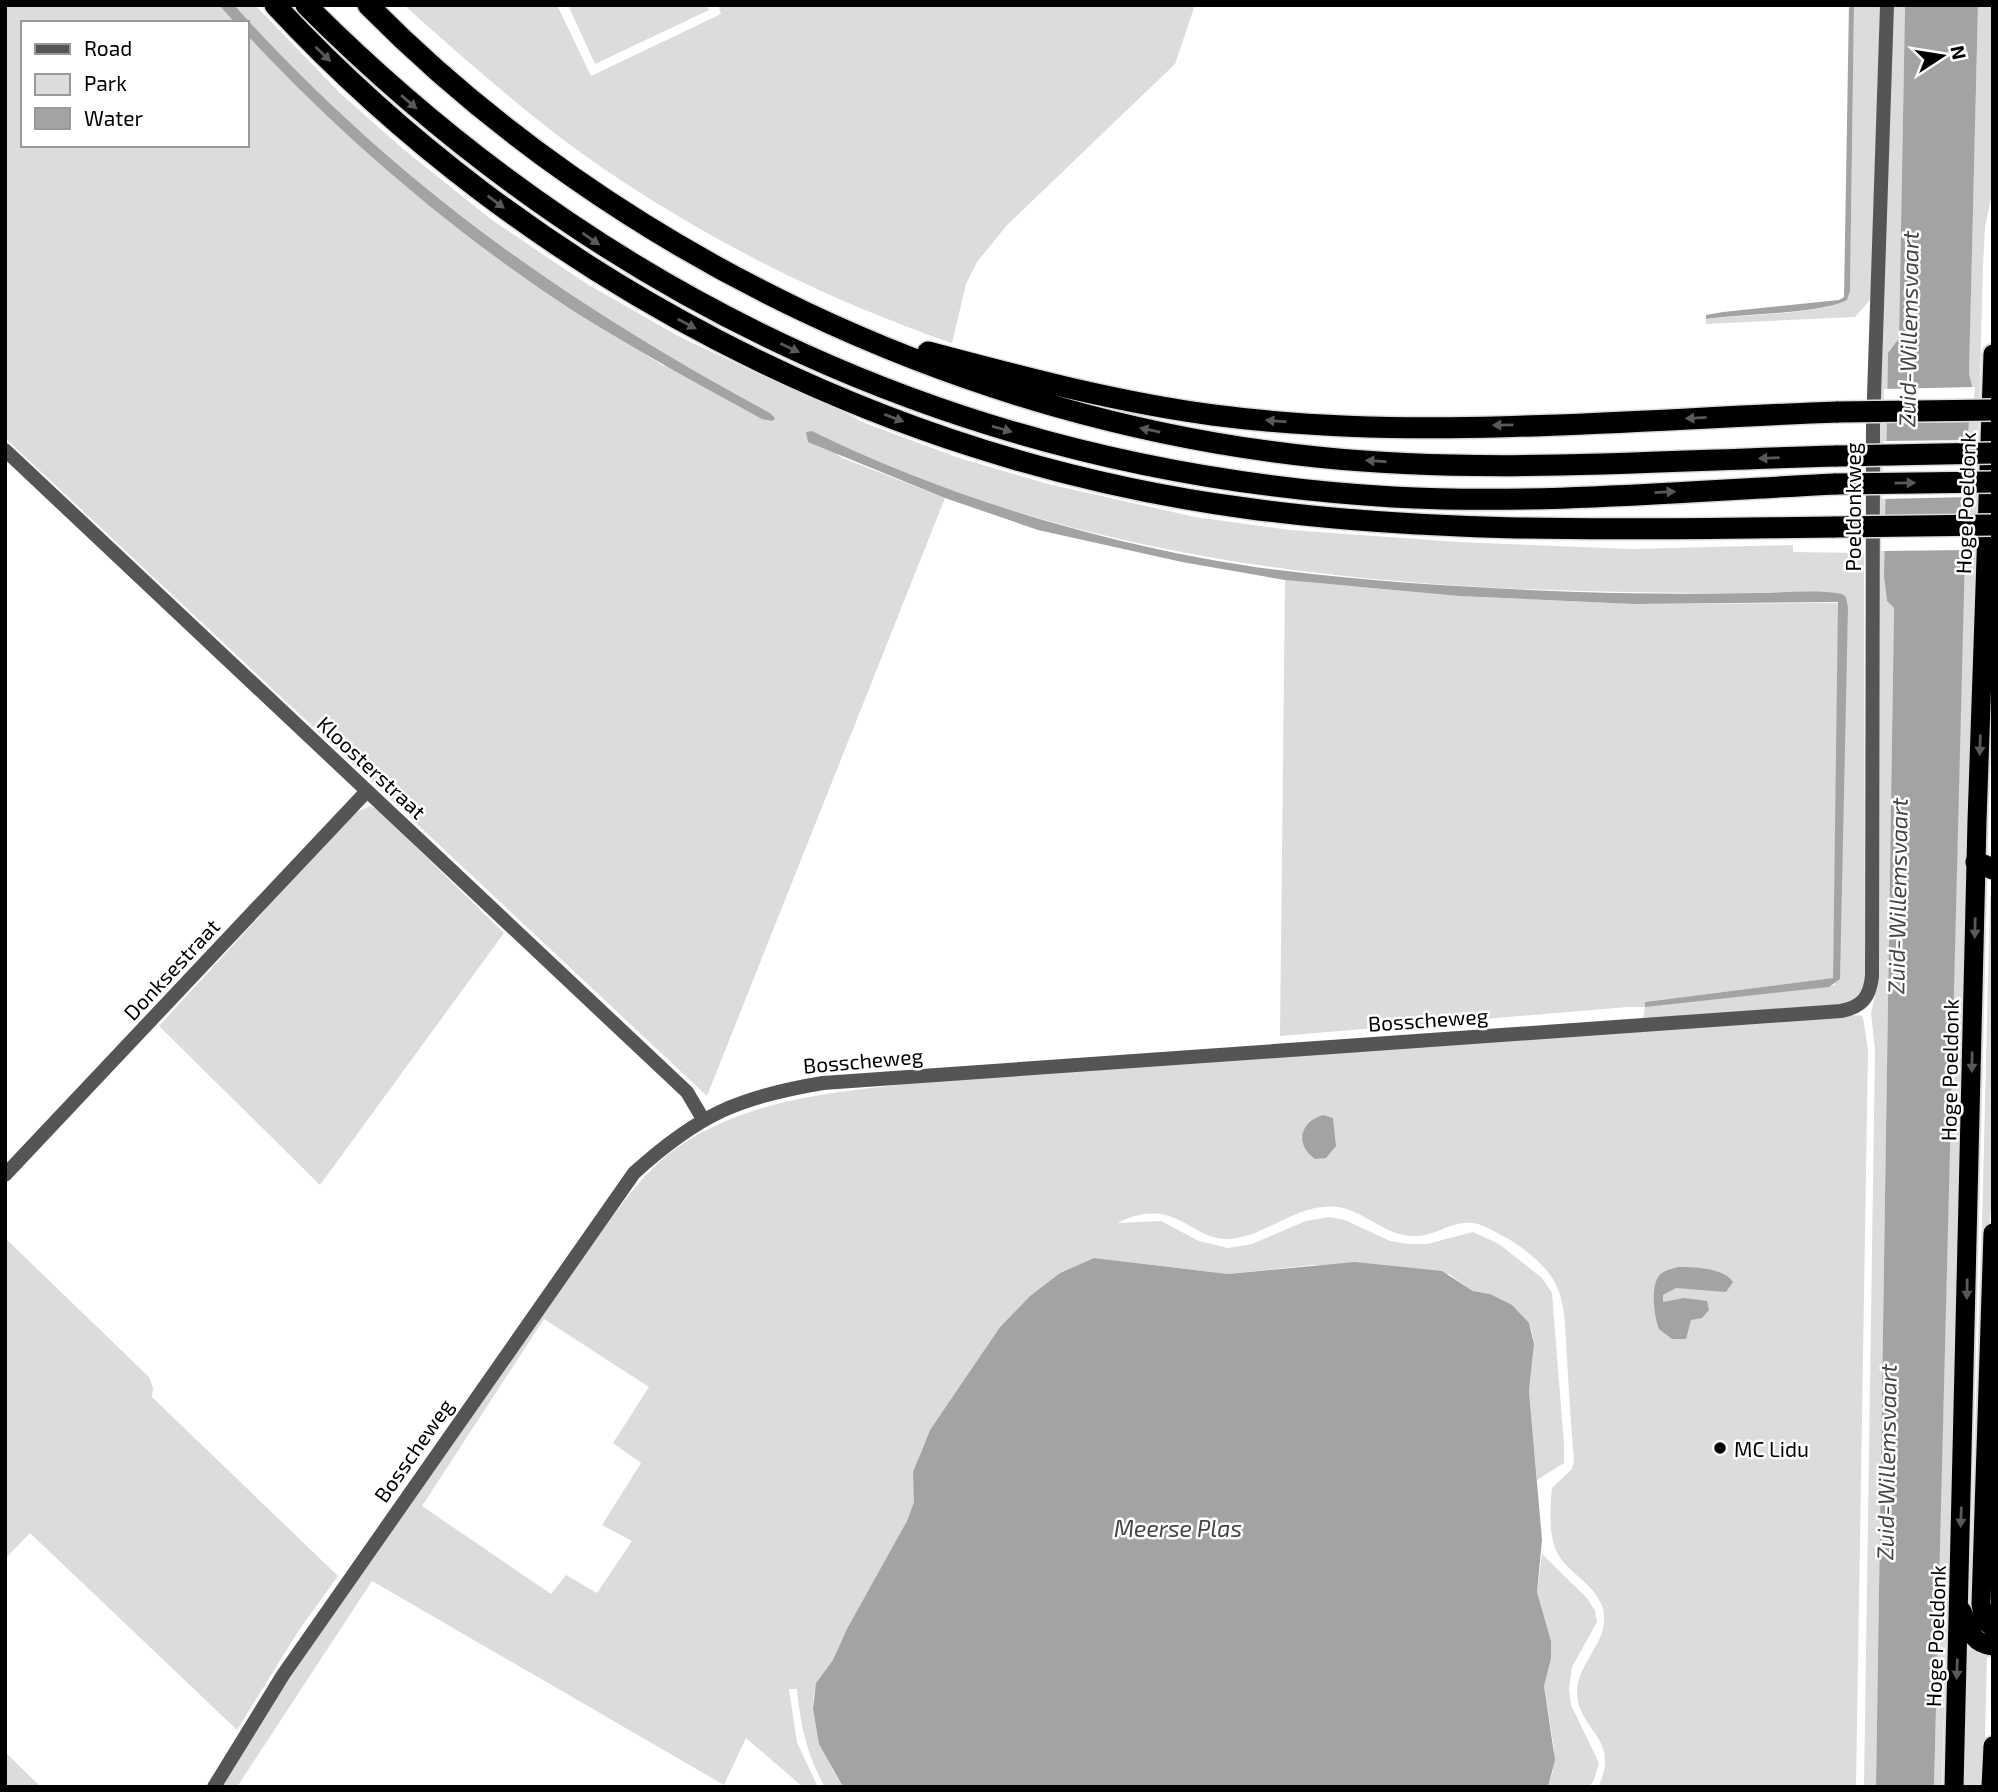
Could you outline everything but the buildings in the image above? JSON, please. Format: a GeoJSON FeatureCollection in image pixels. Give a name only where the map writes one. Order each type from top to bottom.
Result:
{"type":"FeatureCollection","features":[{"type":"Feature","properties":{"kind":"highway"},"geometry":{"type":"LineString","coordinates":[[275,5],[352,83],[417,141],[503,207],[596,271],[685,323],[776,369],[959,442],[1125,486],[1191,500],[1318,517],[1612,529],[1993,525]]}},
{"type":"Feature","properties":{"kind":"highway"},"geometry":{"type":"LineString","coordinates":[[306,5],[352,52],[441,130],[604,248],[709,309],[776,341],[899,396],[962,417],[1136,464],[1236,481],[1398,497],[1507,498],[1836,484],[1993,482]]}},
{"type":"Feature","properties":{"kind":"highway"},"geometry":{"type":"LineString","coordinates":[[368,5],[458,89],[593,191],[735,275],[855,334],[972,382],[1025,400],[1144,429],[1318,457],[1496,464],[1993,453]]}},
{"type":"Feature","properties":{"kind":"highway"},"geometry":{"type":"LineString","coordinates":[[855,334],[1078,391],[1213,415],[1282,422],[1423,427],[1838,412],[1993,410]]}},
{"type":"Feature","properties":{"kind":"highway","name":"Hoge Poeldonk"},"geometry":{"type":"LineString","coordinates":[[1954,1787],[1987,863],[1993,354]]}},
{"type":"Feature","properties":{"kind":"highway"},"geometry":{"type":"LineString","coordinates":[[1993,1233],[1981,1604],[1984,1620],[1993,1628]]}},
{"type":"Feature","properties":{"kind":"highway"},"geometry":{"type":"LineString","coordinates":[[1959,1600],[1972,1637],[1984,1645],[1993,1646]]}},
{"type":"Feature","properties":{"kind":"highway"},"geometry":{"type":"LineString","coordinates":[[1991,1787],[1993,1746]]}},
{"type":"Feature","properties":{"kind":"street","name":"Poeldonkweg"},"geometry":{"type":"LineString","coordinates":[[1860,1005],[1867,996],[1872,976],[1873,426],[1887,5]]}},
{"type":"Feature","properties":{"kind":"street","name":"Kloosterstraat"},"geometry":{"type":"LineString","coordinates":[[5,450],[687,1093],[703,1119]]}},
{"type":"Feature","properties":{"kind":"street","name":"Donksestraat"},"geometry":{"type":"LineString","coordinates":[[5,1175],[367,791]]}},
{"type":"Feature","properties":{"kind":"street","name":"Bosscheweg"},"geometry":{"type":"LineString","coordinates":[[214,1787],[283,1675],[634,1173],[673,1138],[703,1119],[739,1102],[778,1090],[823,1083],[1841,1011],[1860,1005]]}},
{"type":"Feature","properties":{"kind":"green space"},"geometry":{"type":"Polygon","coordinates":[[[5,5],[219,5],[233,21],[21,21],[21,147],[248,147],[248,36],[342,128],[444,214],[552,293],[664,366],[670,359],[550,281],[493,240],[386,154],[284,58],[234,5],[255,5],[340,93],[403,149],[492,220],[587,284],[680,337],[776,382],[830,404],[862,422],[959,458],[1048,484],[1195,517],[1290,530],[1458,542],[1633,549],[1793,545],[1793,552],[1864,553],[1865,987],[1856,999],[1841,1006],[1643,1020],[1645,1007],[1628,1007],[1280,1036],[1285,580],[1459,596],[1634,604],[1840,603],[1833,978],[1645,1002],[1835,985],[1848,608],[1836,593],[1573,591],[1443,585],[1313,572],[1185,553],[1058,524],[934,484],[812,431],[840,457],[945,498],[707,1096],[5,438],[5,5]]]}},
{"type":"Feature","properties":{"kind":"green space"},"geometry":{"type":"Polygon","coordinates":[[[404,5],[557,5],[591,76],[721,14],[718,5],[1195,5],[1175,64],[1007,225],[977,262],[966,284],[952,343],[865,310],[780,272],[658,204],[591,160],[536,118],[404,5]]]}},
{"type":"Feature","properties":{"kind":"green space"},"geometry":{"type":"Polygon","coordinates":[[[568,5],[707,5],[709,10],[595,64],[568,5]]]}},
{"type":"Feature","properties":{"kind":"green space"},"geometry":{"type":"Polygon","coordinates":[[[1854,5],[1880,5],[1871,299],[1855,317],[1706,324],[1706,319],[1818,309],[1847,300],[1850,291],[1854,5]]]}},
{"type":"Feature","properties":{"kind":"green space"},"geometry":{"type":"Polygon","coordinates":[[[1892,5],[1905,5],[1899,338],[1888,353],[1884,577],[1887,601],[1894,608],[1876,1787],[1864,1787],[1875,1050],[1871,1013],[1877,986],[1878,434],[1892,5]]]}},
{"type":"Feature","properties":{"kind":"green space"},"geometry":{"type":"Polygon","coordinates":[[[1978,5],[1993,5],[1993,189],[1985,227],[1983,266],[1942,1787],[1934,1787],[1978,5]]]}},
{"type":"Feature","properties":{"kind":"green space"},"geometry":{"type":"Polygon","coordinates":[[[370,806],[377,809],[504,933],[320,1185],[159,1026],[354,813],[370,806]]]}},
{"type":"Feature","properties":{"kind":"green space"},"geometry":{"type":"Polygon","coordinates":[[[1990,896],[1993,896],[1993,1194],[1987,1245],[1973,1598],[1990,896]]]}},
{"type":"Feature","properties":{"kind":"green space"},"geometry":{"type":"Polygon","coordinates":[[[1859,1015],[1863,1017],[1868,1050],[1856,1787],[1598,1787],[1604,1771],[1605,1757],[1597,1736],[1579,1706],[1577,1694],[1582,1672],[1602,1632],[1603,1609],[1590,1587],[1559,1556],[1551,1532],[1552,1488],[1572,1469],[1574,1460],[1565,1319],[1554,1281],[1541,1264],[1523,1249],[1478,1224],[1458,1224],[1411,1236],[1391,1231],[1347,1209],[1324,1207],[1299,1213],[1237,1238],[1221,1239],[1170,1216],[1156,1214],[1138,1215],[1117,1223],[1161,1221],[1199,1241],[1228,1248],[1252,1244],[1306,1221],[1329,1217],[1345,1220],[1390,1241],[1408,1244],[1427,1244],[1473,1232],[1499,1244],[1542,1278],[1552,1293],[1564,1463],[1537,1480],[1529,1391],[1534,1344],[1529,1323],[1490,1294],[1473,1291],[1449,1274],[1314,1265],[1228,1274],[1094,1258],[1060,1273],[1030,1296],[1000,1327],[930,1430],[919,1456],[914,1502],[907,1521],[834,1659],[816,1686],[814,1711],[819,1738],[843,1787],[825,1787],[813,1764],[805,1740],[797,1689],[789,1689],[797,1743],[818,1787],[803,1787],[746,1738],[724,1785],[372,1581],[237,1787],[221,1787],[327,1622],[513,1354],[617,1211],[655,1166],[678,1147],[710,1128],[744,1114],[814,1096],[960,1078],[1859,1015]],[[544,1319],[422,1506],[551,1594],[566,1575],[597,1593],[632,1541],[602,1525],[641,1463],[613,1443],[649,1387],[544,1319]]]}},
{"type":"Feature","properties":{"kind":"green space"},"geometry":{"type":"Polygon","coordinates":[[[5,1238],[149,1377],[153,1388],[152,1397],[338,1576],[299,1630],[237,1730],[30,1533],[5,1559],[5,1238]]]}},
{"type":"Feature","properties":{"kind":"green space"},"geometry":{"type":"Polygon","coordinates":[[[1542,1554],[1587,1598],[1595,1611],[1597,1622],[1572,1667],[1569,1689],[1571,1705],[1599,1763],[1589,1787],[1548,1787],[1553,1771],[1554,1748],[1544,1686],[1551,1659],[1551,1641],[1537,1592],[1542,1554]]]}},
{"type":"Feature","properties":{"kind":"green space"},"geometry":{"type":"Polygon","coordinates":[[[1966,1650],[1987,1650],[1984,1787],[1962,1787],[1966,1650]]]}},
{"type":"Feature","properties":{"kind":"green space"},"geometry":{"type":"Polygon","coordinates":[[[5,1752],[41,1787],[5,1787],[5,1752]]]}},
{"type":"Feature","properties":{"kind":"water"},"geometry":{"type":"Polygon","coordinates":[[[219,5],[234,5],[294,68],[356,127],[419,182],[484,233],[621,327],[770,413],[775,418],[773,421],[762,419],[619,339],[572,310],[485,249],[401,182],[322,111],[248,36],[248,21],[233,21],[219,5]]]}},
{"type":"Feature","properties":{"kind":"water"},"geometry":{"type":"Polygon","coordinates":[[[1849,5],[1854,5],[1850,291],[1847,300],[1835,305],[1800,311],[1706,319],[1706,315],[1723,312],[1839,300],[1844,297],[1849,5]]]}},
{"type":"Feature","properties":{"kind":"water","name":"Zuid-Willemsvaart"},"geometry":{"type":"Polygon","coordinates":[[[1905,5],[1978,5],[1969,374],[1972,386],[1968,433],[1934,1787],[1876,1787],[1894,608],[1887,601],[1884,577],[1888,353],[1899,338],[1905,5]]]}},
{"type":"Feature","properties":{"kind":"water"},"geometry":{"type":"Polygon","coordinates":[[[812,431],[866,456],[983,501],[1106,537],[1228,563],[1360,579],[1505,589],[1712,594],[1811,591],[1842,594],[1846,597],[1848,608],[1840,979],[1829,987],[1645,1007],[1645,1002],[1833,978],[1838,602],[1634,604],[1459,596],[1285,580],[1182,562],[1038,530],[945,498],[808,442],[806,432],[812,431]]]}},
{"type":"Feature","properties":{"kind":"water"},"geometry":{"type":"Polygon","coordinates":[[[1323,1115],[1333,1118],[1336,1146],[1326,1158],[1315,1159],[1304,1147],[1302,1134],[1309,1123],[1323,1115]]]}},
{"type":"Feature","properties":{"kind":"water","name":"Meerse Plas"},"geometry":{"type":"Polygon","coordinates":[[[1094,1258],[1228,1274],[1355,1262],[1442,1271],[1473,1291],[1490,1294],[1512,1305],[1529,1323],[1534,1344],[1529,1391],[1542,1540],[1537,1592],[1551,1641],[1551,1659],[1544,1686],[1555,1760],[1548,1787],[843,1787],[819,1744],[813,1709],[816,1683],[833,1660],[847,1629],[907,1521],[914,1502],[913,1472],[930,1430],[1000,1327],[1030,1296],[1060,1273],[1094,1258]]]}},
{"type":"Feature","properties":{"kind":"water"},"geometry":{"type":"Polygon","coordinates":[[[1679,1267],[1716,1271],[1733,1282],[1726,1292],[1676,1288],[1663,1295],[1663,1302],[1684,1298],[1707,1301],[1709,1310],[1702,1318],[1691,1320],[1686,1339],[1672,1339],[1659,1329],[1654,1308],[1654,1291],[1662,1273],[1679,1267]]]}},
{"type":"Feature","properties":{"kind":"pier"},"geometry":{"type":"Polygon","coordinates":[[[1975,387],[1972,422],[1883,423],[1884,389],[1975,387]]]}},
{"type":"Feature","properties":{"kind":"pier"},"geometry":{"type":"Polygon","coordinates":[[[1971,440],[1970,497],[1882,499],[1883,441],[1971,440]]]}},
{"type":"Feature","properties":{"kind":"pier"},"geometry":{"type":"Polygon","coordinates":[[[1969,515],[1969,550],[1881,551],[1882,516],[1969,515]]]}},
{"type":"Feature","properties":{"kind":"place","name":"MC Lidu"},"geometry":{"type":"Point","coordinates":[1720,1448]}}]}
